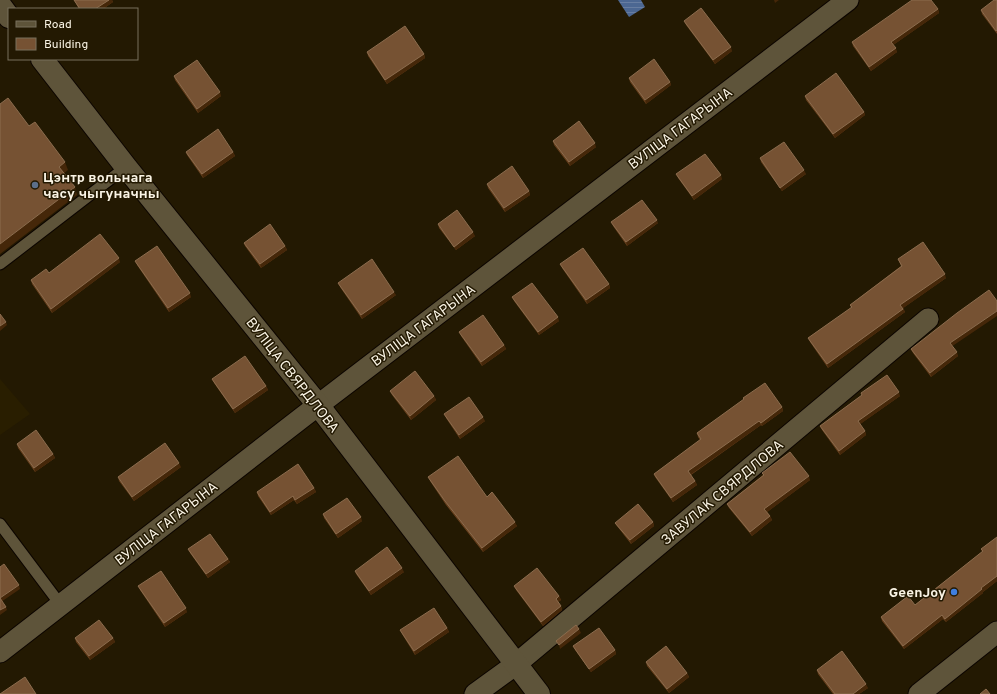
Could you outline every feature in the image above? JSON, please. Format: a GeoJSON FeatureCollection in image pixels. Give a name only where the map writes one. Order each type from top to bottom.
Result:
{"type":"FeatureCollection","features":[{"type":"Feature","properties":{"kind":"main road"},"geometry":{"type":"LineString","coordinates":[[0,5],[8,16]]}},
{"type":"Feature","properties":{"kind":"main road","name":"ВУЛІЦА СВЯРДЛОВА"},"geometry":{"type":"LineString","coordinates":[[43,60],[126,167],[318,405],[515,665],[539,694]]}},
{"type":"Feature","properties":{"kind":"street","name":"ВУЛІЦА ГАГАРЫНА"},"geometry":{"type":"LineString","coordinates":[[0,652],[318,405],[848,0]]}},
{"type":"Feature","properties":{"kind":"street","name":"ЗАВУЛАК СВЯРДЛОВА"},"geometry":{"type":"LineString","coordinates":[[475,694],[515,665],[928,319]]}},
{"type":"Feature","properties":{"kind":"street"},"geometry":{"type":"LineString","coordinates":[[919,694],[997,632]]}},
{"type":"Feature","properties":{"kind":"lane"},"geometry":{"type":"LineString","coordinates":[[0,264],[126,167]]}},
{"type":"Feature","properties":{"kind":"lane"},"geometry":{"type":"LineString","coordinates":[[0,524],[60,604]]}},
{"type":"Feature","properties":{"kind":"shaded area"},"geometry":{"type":"Polygon","coordinates":[[[0,379],[30,414],[0,435],[0,379]]]}},
{"type":"Feature","properties":{"kind":"water"},"geometry":{"type":"Polygon","coordinates":[[[618,0],[641,0],[645,7],[629,17],[618,0]]]}},
{"type":"Feature","properties":{"kind":"building"},"geometry":{"type":"Polygon","coordinates":[[[74,0],[109,0],[97,8],[79,8],[74,0]]]}},
{"type":"Feature","properties":{"kind":"building"},"geometry":{"type":"Polygon","coordinates":[[[912,0],[931,0],[938,9],[891,42],[896,48],[869,67],[852,42],[912,0]]]}},
{"type":"Feature","properties":{"kind":"building"},"geometry":{"type":"Polygon","coordinates":[[[994,0],[997,0],[996,31],[981,10],[994,0]]]}},
{"type":"Feature","properties":{"kind":"building"},"geometry":{"type":"Polygon","coordinates":[[[701,8],[731,47],[713,60],[684,21],[701,8]]]}},
{"type":"Feature","properties":{"kind":"building"},"geometry":{"type":"Polygon","coordinates":[[[405,26],[424,54],[385,80],[367,52],[405,26]]]}},
{"type":"Feature","properties":{"kind":"building"},"geometry":{"type":"Polygon","coordinates":[[[654,59],[670,82],[645,100],[629,78],[654,59]]]}},
{"type":"Feature","properties":{"kind":"building"},"geometry":{"type":"Polygon","coordinates":[[[197,60],[220,92],[197,109],[174,76],[197,60]]]}},
{"type":"Feature","properties":{"kind":"building"},"geometry":{"type":"Polygon","coordinates":[[[836,73],[864,112],[833,134],[805,96],[836,73]]]}},
{"type":"Feature","properties":{"kind":"building","name":"Цэнтр вольнага часу чыгуначны"},"geometry":{"type":"Polygon","coordinates":[[[8,98],[29,126],[35,122],[65,162],[59,167],[75,187],[0,244],[0,104],[8,98]]]}},
{"type":"Feature","properties":{"kind":"building"},"geometry":{"type":"Polygon","coordinates":[[[579,121],[595,143],[569,162],[553,141],[579,121]]]}},
{"type":"Feature","properties":{"kind":"building"},"geometry":{"type":"Polygon","coordinates":[[[218,129],[233,152],[202,174],[186,152],[218,129]]]}},
{"type":"Feature","properties":{"kind":"building"},"geometry":{"type":"Polygon","coordinates":[[[784,142],[804,170],[780,188],[760,158],[784,142]]]}},
{"type":"Feature","properties":{"kind":"building"},"geometry":{"type":"Polygon","coordinates":[[[705,154],[721,175],[692,196],[676,174],[705,154]]]}},
{"type":"Feature","properties":{"kind":"building"},"geometry":{"type":"Polygon","coordinates":[[[512,166],[529,191],[504,208],[487,184],[512,166]]]}},
{"type":"Feature","properties":{"kind":"building"},"geometry":{"type":"Polygon","coordinates":[[[642,200],[657,220],[626,242],[611,222],[642,200]]]}},
{"type":"Feature","properties":{"kind":"building"},"geometry":{"type":"Polygon","coordinates":[[[457,210],[473,232],[454,247],[438,224],[457,210]]]}},
{"type":"Feature","properties":{"kind":"building"},"geometry":{"type":"Polygon","coordinates":[[[270,224],[285,246],[260,264],[244,243],[270,224]]]}},
{"type":"Feature","properties":{"kind":"building"},"geometry":{"type":"Polygon","coordinates":[[[100,234],[119,258],[51,309],[31,280],[46,269],[49,273],[100,234]]]}},
{"type":"Feature","properties":{"kind":"building"},"geometry":{"type":"Polygon","coordinates":[[[923,242],[945,274],[900,305],[903,309],[827,364],[808,338],[852,307],[850,305],[902,266],[898,259],[923,242]]]}},
{"type":"Feature","properties":{"kind":"building"},"geometry":{"type":"Polygon","coordinates":[[[157,246],[190,293],[168,308],[135,261],[157,246]]]}},
{"type":"Feature","properties":{"kind":"building"},"geometry":{"type":"Polygon","coordinates":[[[583,248],[609,284],[586,300],[560,264],[583,248]]]}},
{"type":"Feature","properties":{"kind":"building"},"geometry":{"type":"Polygon","coordinates":[[[372,259],[394,292],[361,315],[338,283],[372,259]]]}},
{"type":"Feature","properties":{"kind":"building"},"geometry":{"type":"Polygon","coordinates":[[[532,283],[558,317],[538,332],[512,297],[532,283]]]}},
{"type":"Feature","properties":{"kind":"building"},"geometry":{"type":"Polygon","coordinates":[[[989,290],[997,301],[997,311],[950,343],[957,352],[930,373],[911,349],[989,290]]]}},
{"type":"Feature","properties":{"kind":"building"},"geometry":{"type":"Polygon","coordinates":[[[0,314],[6,322],[0,326],[0,314]]]}},
{"type":"Feature","properties":{"kind":"building"},"geometry":{"type":"Polygon","coordinates":[[[483,315],[504,345],[481,362],[459,332],[483,315]]]}},
{"type":"Feature","properties":{"kind":"building"},"geometry":{"type":"Polygon","coordinates":[[[245,356],[266,386],[233,409],[212,379],[245,356]]]}},
{"type":"Feature","properties":{"kind":"building"},"geometry":{"type":"Polygon","coordinates":[[[415,371],[434,396],[410,416],[390,391],[415,371]]]}},
{"type":"Feature","properties":{"kind":"building"},"geometry":{"type":"Polygon","coordinates":[[[887,375],[899,392],[858,421],[865,431],[839,451],[820,426],[862,395],[861,393],[887,375]]]}},
{"type":"Feature","properties":{"kind":"building"},"geometry":{"type":"Polygon","coordinates":[[[765,383],[782,407],[761,423],[759,421],[688,471],[695,481],[671,498],[654,474],[701,439],[697,433],[765,383]]]}},
{"type":"Feature","properties":{"kind":"building"},"geometry":{"type":"Polygon","coordinates":[[[469,397],[483,417],[459,435],[444,414],[469,397]]]}},
{"type":"Feature","properties":{"kind":"building"},"geometry":{"type":"Polygon","coordinates":[[[36,430],[53,454],[34,468],[17,444],[36,430]]]}},
{"type":"Feature","properties":{"kind":"building"},"geometry":{"type":"Polygon","coordinates":[[[165,443],[179,463],[132,497],[118,477],[165,443]]]}},
{"type":"Feature","properties":{"kind":"building"},"geometry":{"type":"Polygon","coordinates":[[[790,452],[809,476],[764,509],[770,516],[750,532],[727,504],[764,475],[762,473],[790,452]]]}},
{"type":"Feature","properties":{"kind":"building"},"geometry":{"type":"Polygon","coordinates":[[[458,456],[487,497],[492,492],[515,522],[482,548],[428,477],[458,456]]]}},
{"type":"Feature","properties":{"kind":"building"},"geometry":{"type":"Polygon","coordinates":[[[298,464],[314,488],[295,500],[293,496],[270,512],[257,492],[298,464]]]}},
{"type":"Feature","properties":{"kind":"building"},"geometry":{"type":"Polygon","coordinates":[[[347,498],[361,517],[336,534],[323,514],[347,498]]]}},
{"type":"Feature","properties":{"kind":"building"},"geometry":{"type":"Polygon","coordinates":[[[638,504],[653,522],[630,540],[615,523],[638,504]]]}},
{"type":"Feature","properties":{"kind":"building"},"geometry":{"type":"Polygon","coordinates":[[[210,534],[228,559],[206,574],[188,549],[210,534]]]}},
{"type":"Feature","properties":{"kind":"building"},"geometry":{"type":"Polygon","coordinates":[[[997,537],[997,576],[945,619],[942,615],[903,646],[881,617],[908,596],[915,605],[983,551],[981,549],[997,537]]]}},
{"type":"Feature","properties":{"kind":"building"},"geometry":{"type":"Polygon","coordinates":[[[387,547],[402,568],[369,591],[355,571],[387,547]]]}},
{"type":"Feature","properties":{"kind":"building"},"geometry":{"type":"Polygon","coordinates":[[[4,564],[19,585],[0,598],[0,567],[4,564]]]}},
{"type":"Feature","properties":{"kind":"building"},"geometry":{"type":"Polygon","coordinates":[[[537,568],[559,596],[556,599],[561,606],[541,622],[514,586],[537,568]]]}},
{"type":"Feature","properties":{"kind":"building"},"geometry":{"type":"Polygon","coordinates":[[[161,571],[186,608],[164,623],[138,586],[161,571]]]}},
{"type":"Feature","properties":{"kind":"building"},"geometry":{"type":"Polygon","coordinates":[[[0,598],[6,607],[0,610],[0,598]]]}},
{"type":"Feature","properties":{"kind":"building"},"geometry":{"type":"Polygon","coordinates":[[[434,608],[447,628],[414,651],[400,630],[434,608]]]}},
{"type":"Feature","properties":{"kind":"building"},"geometry":{"type":"Polygon","coordinates":[[[99,620],[113,638],[89,656],[75,638],[99,620]]]}},
{"type":"Feature","properties":{"kind":"building"},"geometry":{"type":"Polygon","coordinates":[[[576,625],[579,629],[559,645],[556,641],[576,625]]]}},
{"type":"Feature","properties":{"kind":"building"},"geometry":{"type":"Polygon","coordinates":[[[599,628],[615,650],[589,669],[573,646],[599,628]]]}},
{"type":"Feature","properties":{"kind":"building"},"geometry":{"type":"Polygon","coordinates":[[[666,646],[687,673],[667,689],[646,662],[666,646]]]}},
{"type":"Feature","properties":{"kind":"building"},"geometry":{"type":"Polygon","coordinates":[[[842,651],[866,684],[853,694],[835,694],[817,670],[842,651]]]}},
{"type":"Feature","properties":{"kind":"building"},"geometry":{"type":"Polygon","coordinates":[[[25,677],[36,694],[0,694],[25,677]]]}},
{"type":"Feature","properties":{"kind":"building"},"geometry":{"type":"Polygon","coordinates":[[[986,689],[990,694],[980,694],[986,689]]]}},
{"type":"Feature","properties":{"kind":"place","name":"Цэнтр вольнага часу чыгуначны"},"geometry":{"type":"Point","coordinates":[35,185]}},
{"type":"Feature","properties":{"kind":"place","name":"GeenJoy"},"geometry":{"type":"Point","coordinates":[954,592]}}]}
